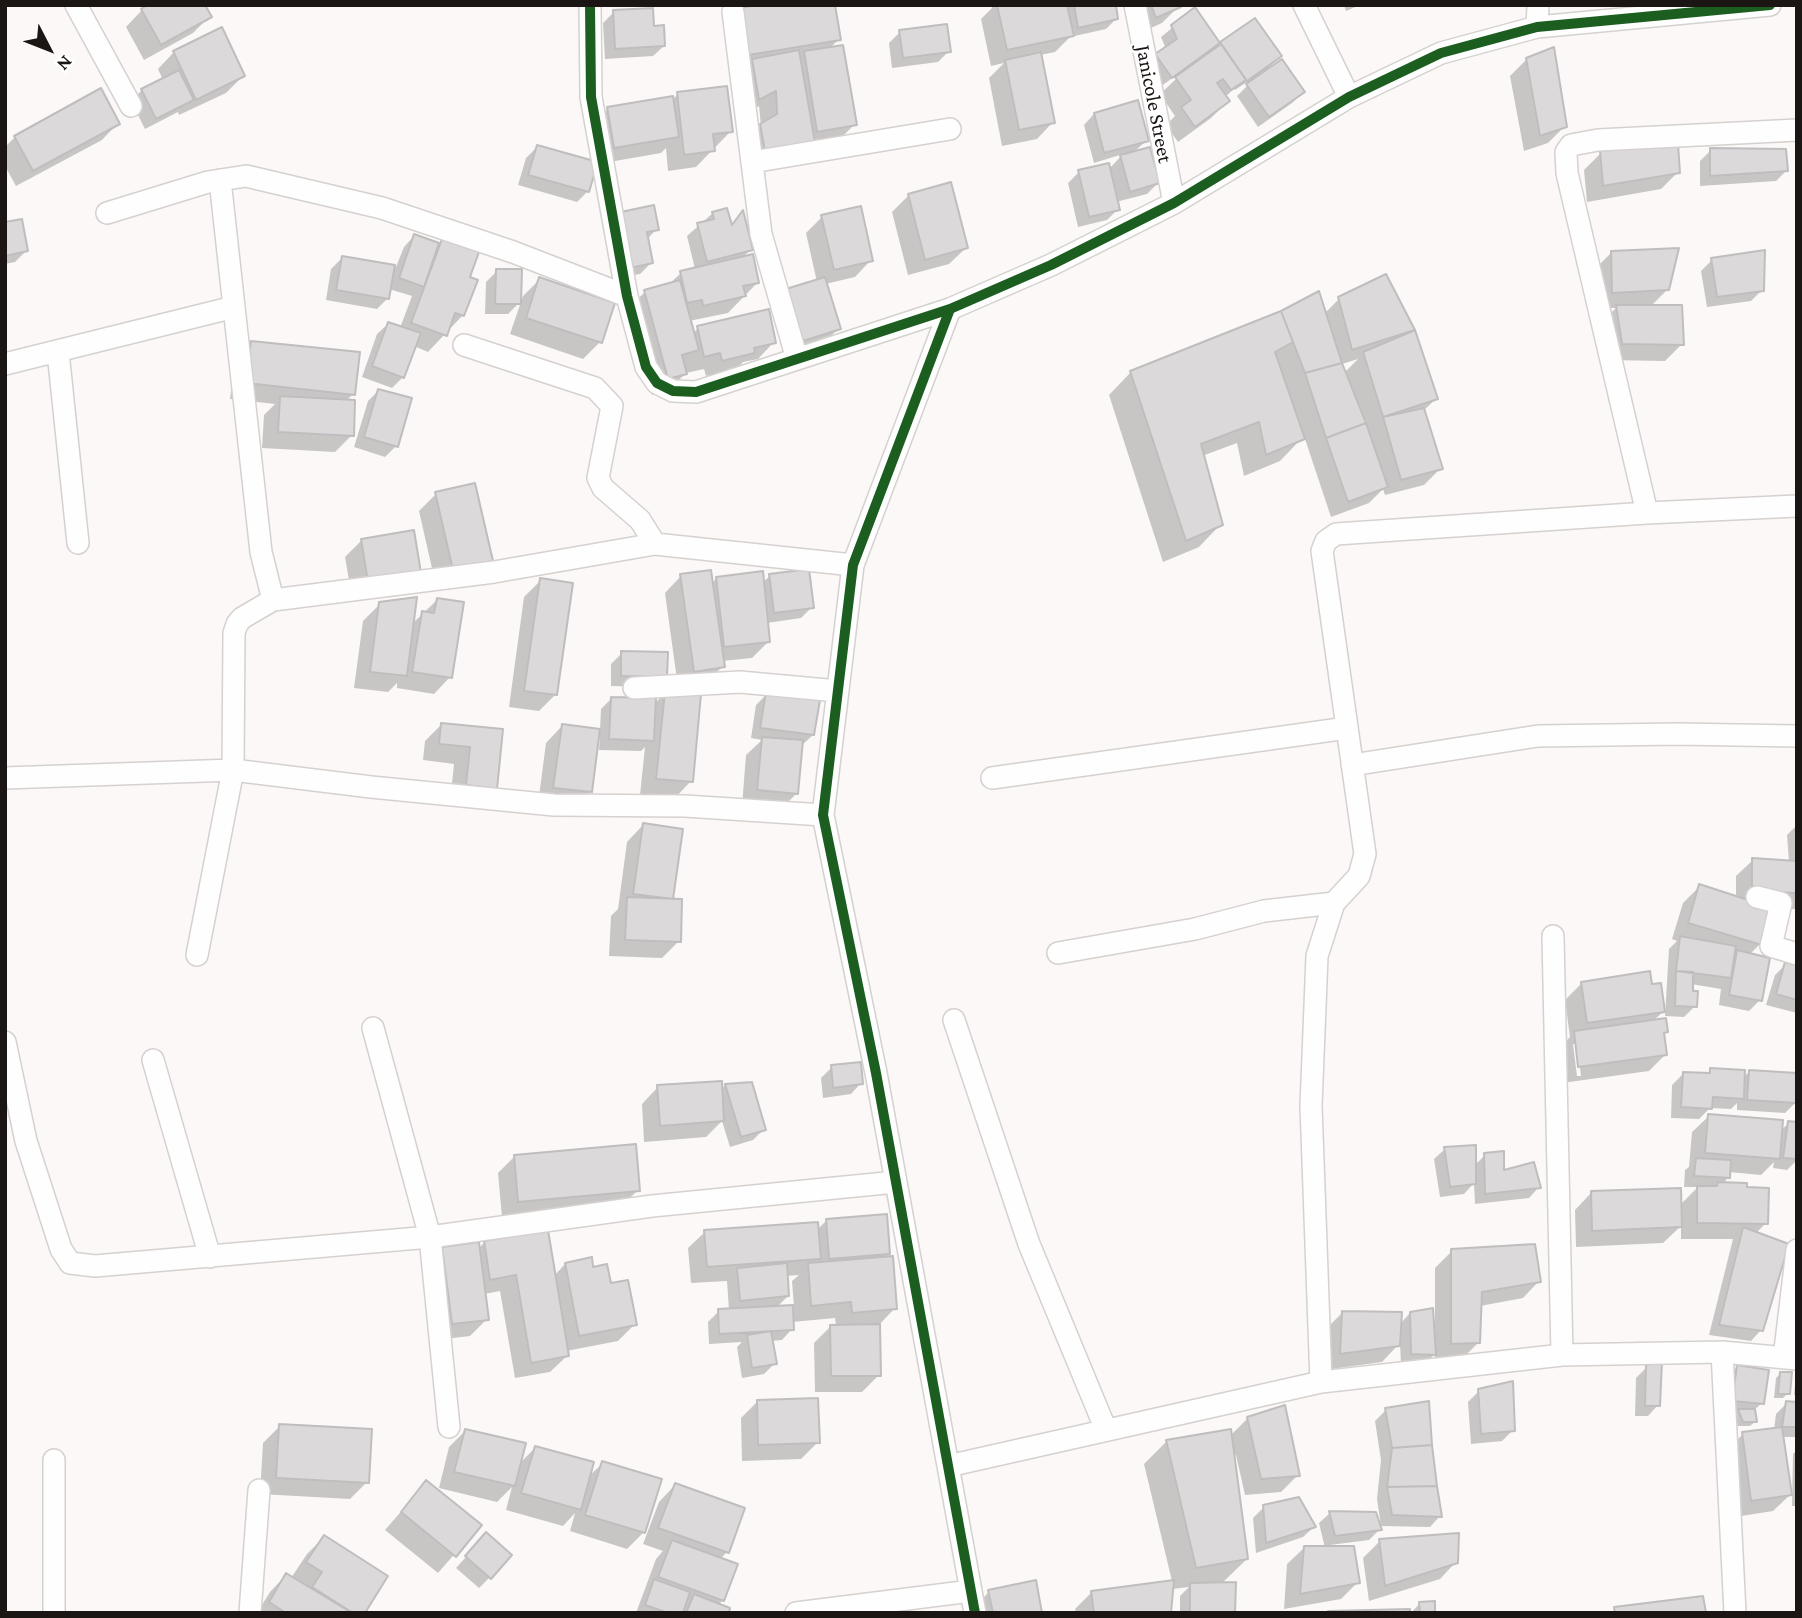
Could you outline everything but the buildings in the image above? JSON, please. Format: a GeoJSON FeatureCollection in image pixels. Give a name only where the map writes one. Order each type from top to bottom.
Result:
{"type":"FeatureCollection","features":[{"type":"Feature","properties":{"kind":"street"},"geometry":{"type":"LineString","coordinates":[[76,5],[131,106]]}},
{"type":"Feature","properties":{"kind":"street"},"geometry":{"type":"LineString","coordinates":[[590,5],[591,97],[627,296],[646,367],[657,383],[673,391],[696,393],[950,310],[1051,265],[1174,203],[1349,97],[1440,53],[1537,27],[1763,6]]}},
{"type":"Feature","properties":{"kind":"street","name":"Janicole Street"},"geometry":{"type":"LineString","coordinates":[[1135,5],[1174,203]]}},
{"type":"Feature","properties":{"kind":"street"},"geometry":{"type":"LineString","coordinates":[[1304,5],[1349,97]]}},
{"type":"Feature","properties":{"kind":"street"},"geometry":{"type":"LineString","coordinates":[[1537,27],[1538,5]]}},
{"type":"Feature","properties":{"kind":"street"},"geometry":{"type":"LineString","coordinates":[[733,12],[761,234],[797,359]]}},
{"type":"Feature","properties":{"kind":"street"},"geometry":{"type":"LineString","coordinates":[[752,162],[950,129]]}},
{"type":"Feature","properties":{"kind":"street"},"geometry":{"type":"LineString","coordinates":[[1647,513],[1567,173],[1566,152],[1571,145],[1598,140],[1797,130]]}},
{"type":"Feature","properties":{"kind":"street"},"geometry":{"type":"LineString","coordinates":[[107,213],[220,180],[246,176],[382,208],[513,252],[627,296]]}},
{"type":"Feature","properties":{"kind":"street"},"geometry":{"type":"LineString","coordinates":[[220,180],[261,552],[273,600]]}},
{"type":"Feature","properties":{"kind":"street"},"geometry":{"type":"LineString","coordinates":[[5,364],[233,307]]}},
{"type":"Feature","properties":{"kind":"street"},"geometry":{"type":"LineString","coordinates":[[950,310],[853,565],[822,815],[876,1073],[975,1613]]}},
{"type":"Feature","properties":{"kind":"street"},"geometry":{"type":"LineString","coordinates":[[464,345],[595,387],[612,406],[598,478],[603,488],[640,520],[656,544]]}},
{"type":"Feature","properties":{"kind":"street"},"geometry":{"type":"LineString","coordinates":[[58,352],[78,543]]}},
{"type":"Feature","properties":{"kind":"street"},"geometry":{"type":"LineString","coordinates":[[1321,1382],[1311,1106],[1317,956],[1334,903],[1359,876],[1365,854],[1322,551],[1326,541],[1336,534],[1647,513],[1797,506]]}},
{"type":"Feature","properties":{"kind":"street"},"geometry":{"type":"LineString","coordinates":[[197,955],[233,770],[234,634],[242,618],[273,600],[494,572],[656,544],[853,565]]}},
{"type":"Feature","properties":{"kind":"street"},"geometry":{"type":"LineString","coordinates":[[634,688],[740,682],[838,691]]}},
{"type":"Feature","properties":{"kind":"street"},"geometry":{"type":"LineString","coordinates":[[992,778],[1347,728]]}},
{"type":"Feature","properties":{"kind":"street"},"geometry":{"type":"LineString","coordinates":[[1352,765],[1538,736],[1797,736]]}},
{"type":"Feature","properties":{"kind":"street"},"geometry":{"type":"LineString","coordinates":[[7,772],[233,770],[554,805],[685,806],[822,815]]}},
{"type":"Feature","properties":{"kind":"street"},"geometry":{"type":"LineString","coordinates":[[1757,897],[1781,903],[1771,946],[1797,954]]}},
{"type":"Feature","properties":{"kind":"street"},"geometry":{"type":"LineString","coordinates":[[1058,953],[1195,929],[1264,911],[1334,903]]}},
{"type":"Feature","properties":{"kind":"street"},"geometry":{"type":"LineString","coordinates":[[1553,936],[1562,1355]]}},
{"type":"Feature","properties":{"kind":"street"},"geometry":{"type":"LineString","coordinates":[[954,1020],[1029,1244],[1106,1430]]}},
{"type":"Feature","properties":{"kind":"street"},"geometry":{"type":"LineString","coordinates":[[373,1028],[430,1237],[449,1427]]}},
{"type":"Feature","properties":{"kind":"street"},"geometry":{"type":"LineString","coordinates":[[5,1042],[26,1141],[61,1249],[70,1263],[95,1266],[430,1237],[652,1206],[896,1182]]}},
{"type":"Feature","properties":{"kind":"street"},"geometry":{"type":"LineString","coordinates":[[153,1060],[210,1257]]}},
{"type":"Feature","properties":{"kind":"street"},"geometry":{"type":"LineString","coordinates":[[5,1125],[26,1141]]}},
{"type":"Feature","properties":{"kind":"street"},"geometry":{"type":"LineString","coordinates":[[948,1466],[1321,1382],[1562,1355],[1722,1352],[1791,1358],[1797,1250]]}},
{"type":"Feature","properties":{"kind":"street"},"geometry":{"type":"LineString","coordinates":[[1722,1352],[1734,1613]]}},
{"type":"Feature","properties":{"kind":"street"},"geometry":{"type":"LineString","coordinates":[[54,1460],[54,1613]]}},
{"type":"Feature","properties":{"kind":"street"},"geometry":{"type":"LineString","coordinates":[[250,1613],[259,1490]]}},
{"type":"Feature","properties":{"kind":"street"},"geometry":{"type":"LineString","coordinates":[[796,1613],[971,1591]]}},
{"type":"Feature","properties":{"kind":"cycle path"},"geometry":{"type":"LineString","coordinates":[[590,5],[591,97],[627,296],[646,367],[657,383],[673,391],[696,392],[950,309],[1051,265],[1174,203],[1349,97],[1441,53],[1537,27],[1770,5]]}},
{"type":"Feature","properties":{"kind":"cycle path"},"geometry":{"type":"LineString","coordinates":[[950,309],[853,565],[823,815],[876,1073],[975,1613]]}}]}
